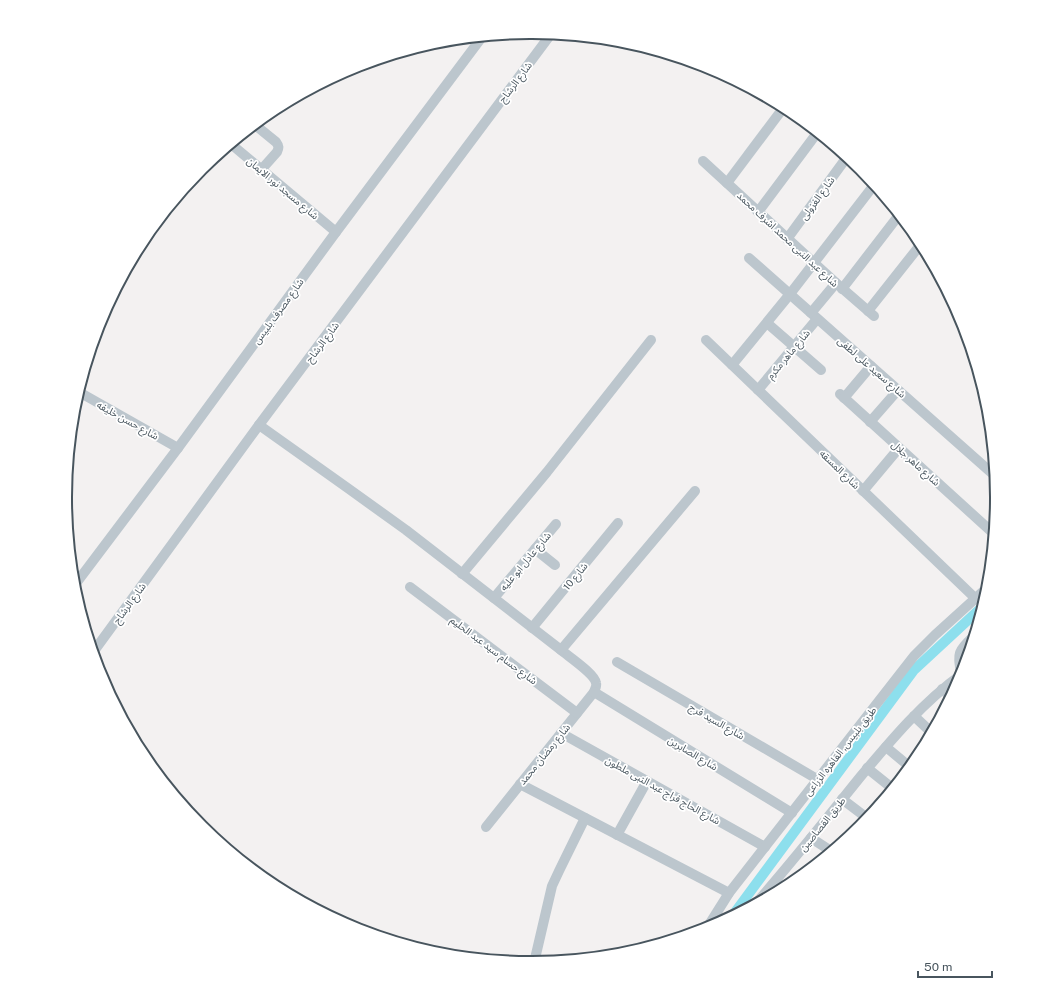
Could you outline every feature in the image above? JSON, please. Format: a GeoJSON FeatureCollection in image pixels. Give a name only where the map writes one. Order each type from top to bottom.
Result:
{"type":"FeatureCollection","features":[{"type":"Feature","properties":{"kind":"street","name":"شارع الرشاح"},"geometry":{"type":"LineString","coordinates":[[97,646],[259,425],[547,40]]}},
{"type":"Feature","properties":{"kind":"street","name":"شارع مصرف بلبيس"},"geometry":{"type":"LineString","coordinates":[[80,579],[478,42]]}},
{"type":"Feature","properties":{"kind":"street"},"geometry":{"type":"LineString","coordinates":[[727,183],[780,112]]}},
{"type":"Feature","properties":{"kind":"street"},"geometry":{"type":"LineString","coordinates":[[259,129],[276,142],[279,149],[261,170]]}},
{"type":"Feature","properties":{"kind":"street"},"geometry":{"type":"LineString","coordinates":[[758,212],[814,137]]}},
{"type":"Feature","properties":{"kind":"street","name":"شارع مسجد نور الايمان"},"geometry":{"type":"LineString","coordinates":[[235,148],[336,232]]}},
{"type":"Feature","properties":{"kind":"street","name":"شارع عبد النبى محمد اشرف محمد"},"geometry":{"type":"LineString","coordinates":[[703,161],[787,239],[871,313],[917,250]]}},
{"type":"Feature","properties":{"kind":"street","name":"شارع الغزولى"},"geometry":{"type":"LineString","coordinates":[[787,239],[844,163]]}},
{"type":"Feature","properties":{"kind":"street"},"geometry":{"type":"LineString","coordinates":[[732,365],[790,294],[871,189]]}},
{"type":"Feature","properties":{"kind":"street","name":"شارع ماهر مكرم"},"geometry":{"type":"LineString","coordinates":[[758,390],[794,346],[814,316],[896,219]]}},
{"type":"Feature","properties":{"kind":"street","name":"شارع سعيد على لطفى"},"geometry":{"type":"LineString","coordinates":[[749,258],[989,471]]}},
{"type":"Feature","properties":{"kind":"street"},"geometry":{"type":"LineString","coordinates":[[767,322],[821,370]]}},
{"type":"Feature","properties":{"kind":"street"},"geometry":{"type":"LineString","coordinates":[[462,574],[547,472],[651,340]]}},
{"type":"Feature","properties":{"kind":"street","name":"شارع المسقه"},"geometry":{"type":"LineString","coordinates":[[706,340],[975,598]]}},
{"type":"Feature","properties":{"kind":"street","name":"شارع ماهر جلال"},"geometry":{"type":"LineString","coordinates":[[871,366],[842,396],[989,529]]}},
{"type":"Feature","properties":{"kind":"street"},"geometry":{"type":"LineString","coordinates":[[870,422],[898,390]]}},
{"type":"Feature","properties":{"kind":"street","name":"شارع حسن خليفه"},"geometry":{"type":"LineString","coordinates":[[84,395],[178,448]]}},
{"type":"Feature","properties":{"kind":"street"},"geometry":{"type":"LineString","coordinates":[[259,425],[406,530],[584,668],[596,681],[594,692]]}},
{"type":"Feature","properties":{"kind":"street"},"geometry":{"type":"LineString","coordinates":[[863,491],[899,448]]}},
{"type":"Feature","properties":{"kind":"street"},"geometry":{"type":"LineString","coordinates":[[561,650],[695,491]]}},
{"type":"Feature","properties":{"kind":"street","name":"شارع 10"},"geometry":{"type":"LineString","coordinates":[[532,628],[618,523]]}},
{"type":"Feature","properties":{"kind":"street","name":"شارع عادل ابو عليه"},"geometry":{"type":"LineString","coordinates":[[494,598],[556,524]]}},
{"type":"Feature","properties":{"kind":"street"},"geometry":{"type":"LineString","coordinates":[[535,548],[555,566]]}},
{"type":"Feature","properties":{"kind":"street","name":"شارع حسام سيد عبد الحليم"},"geometry":{"type":"LineString","coordinates":[[410,587],[577,713]]}},
{"type":"Feature","properties":{"kind":"street","name":"طريق بلبيس, القاهره الزراعى"},"geometry":{"type":"LineString","coordinates":[[714,918],[730,893],[817,779],[914,656],[979,594]]}},
{"type":"Feature","properties":{"kind":"street"},"geometry":{"type":"LineString","coordinates":[[960,660],[959,654],[965,645]]}},
{"type":"Feature","properties":{"kind":"street","name":"شارع السيد فرج"},"geometry":{"type":"LineString","coordinates":[[617,662],[817,779]]}},
{"type":"Feature","properties":{"kind":"street","name":"طريق القصاصين"},"geometry":{"type":"LineString","coordinates":[[766,891],[886,747],[914,716],[951,682]]}},
{"type":"Feature","properties":{"kind":"street"},"geometry":{"type":"LineString","coordinates":[[942,689],[946,692]]}},
{"type":"Feature","properties":{"kind":"street","name":"شارع رمضان محمد"},"geometry":{"type":"LineString","coordinates":[[486,827],[594,692]]}},
{"type":"Feature","properties":{"kind":"street","name":"شارع الصابرين"},"geometry":{"type":"LineString","coordinates":[[594,692],[792,813]]}},
{"type":"Feature","properties":{"kind":"street"},"geometry":{"type":"LineString","coordinates":[[914,716],[927,728]]}},
{"type":"Feature","properties":{"kind":"street","name":"شارع الحاج فراج عبد النبى ملطون"},"geometry":{"type":"LineString","coordinates":[[561,733],[765,847]]}},
{"type":"Feature","properties":{"kind":"street"},"geometry":{"type":"LineString","coordinates":[[886,747],[905,762]]}},
{"type":"Feature","properties":{"kind":"street"},"geometry":{"type":"LineString","coordinates":[[868,768],[888,785]]}},
{"type":"Feature","properties":{"kind":"street"},"geometry":{"type":"LineString","coordinates":[[617,835],[648,781]]}},
{"type":"Feature","properties":{"kind":"street"},"geometry":{"type":"LineString","coordinates":[[520,784],[730,893]]}},
{"type":"Feature","properties":{"kind":"street"},"geometry":{"type":"LineString","coordinates":[[842,799],[862,814]]}},
{"type":"Feature","properties":{"kind":"street"},"geometry":{"type":"LineString","coordinates":[[536,956],[552,886],[585,818]]}},
{"type":"Feature","properties":{"kind":"street"},"geometry":{"type":"LineString","coordinates":[[810,838],[826,848]]}},
{"type":"Feature","properties":{"kind":"waterway"},"geometry":{"type":"LineString","coordinates":[[740,906],[914,670],[974,614]]}}]}
